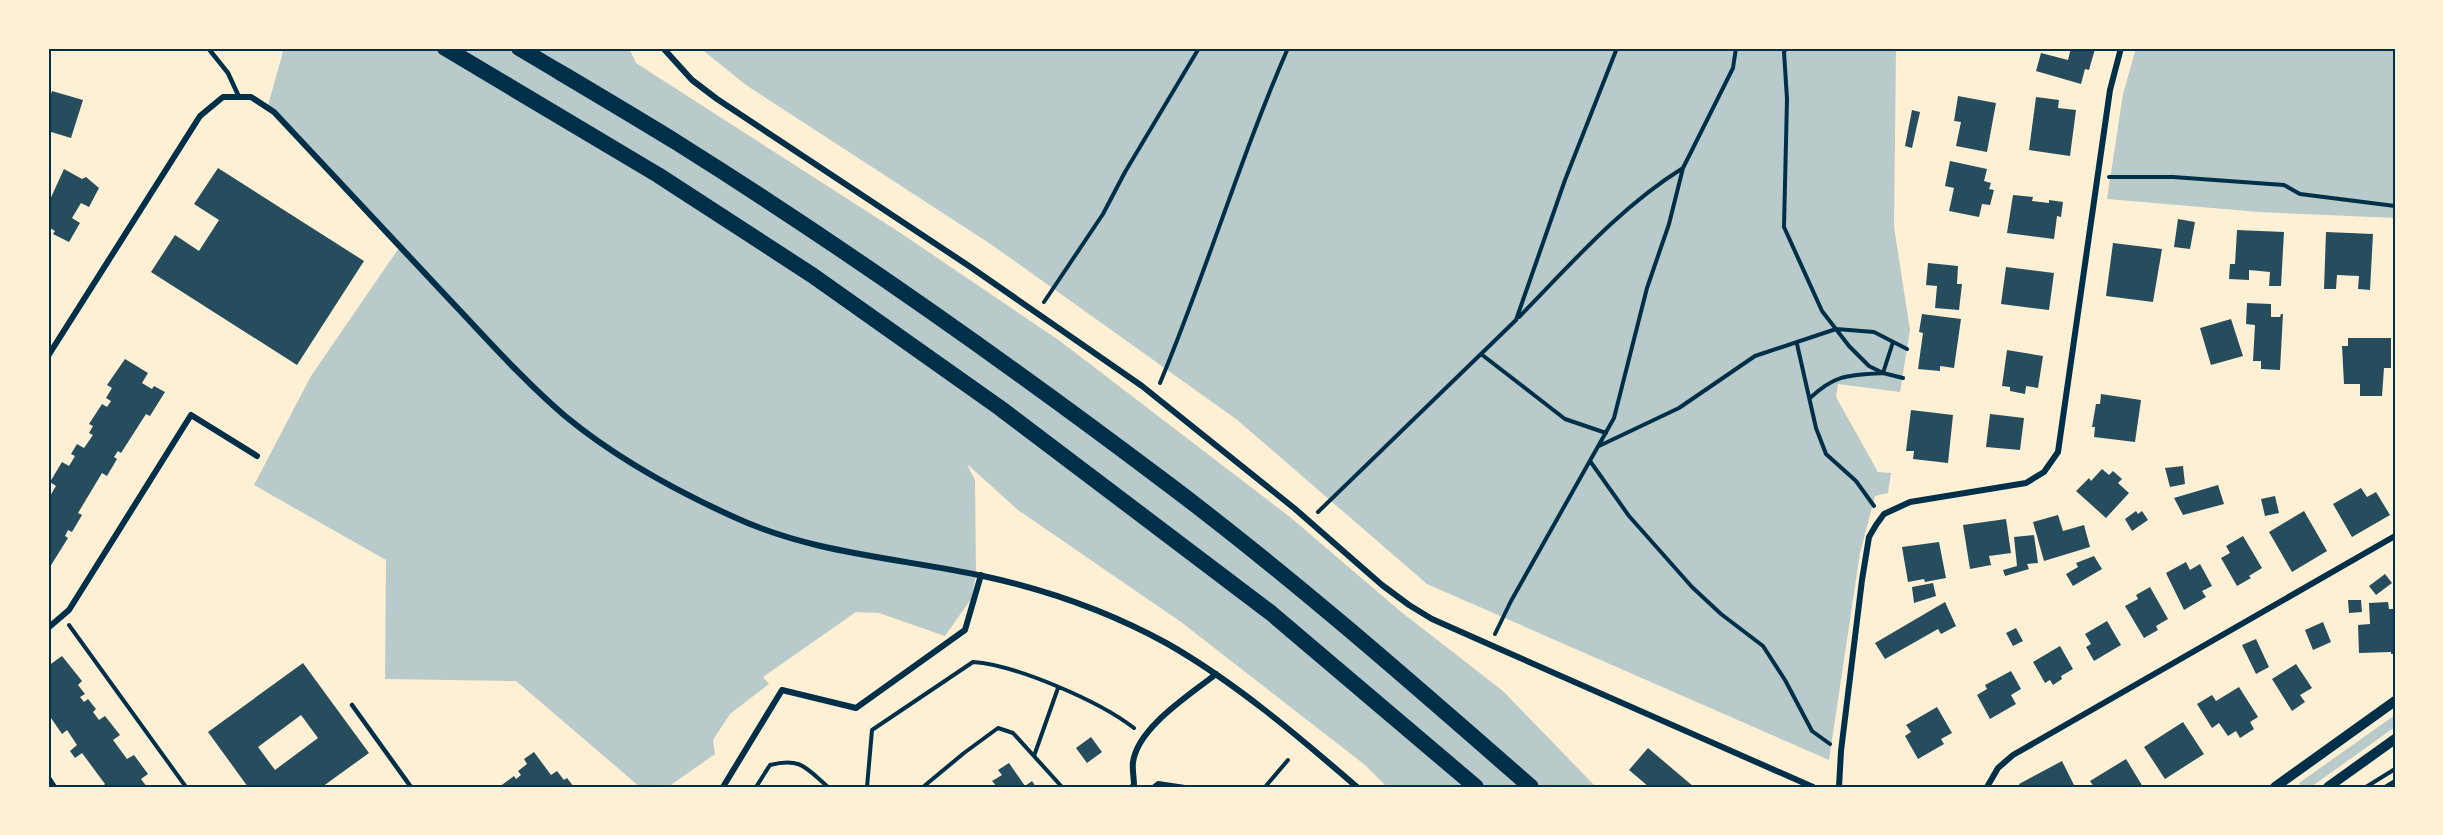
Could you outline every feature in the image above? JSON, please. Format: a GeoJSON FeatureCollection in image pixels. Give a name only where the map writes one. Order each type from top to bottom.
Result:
{"type":"FeatureCollection","features":[{"type":"Feature","properties":{"kind":"highway"},"geometry":{"type":"LineString","coordinates":[[445,48],[658,175],[812,275],[1000,408],[1271,613],[1476,787]]}},
{"type":"Feature","properties":{"kind":"highway"},"geometry":{"type":"LineString","coordinates":[[519,48],[677,143],[834,246],[1022,375],[1170,485],[1292,582],[1531,787]]}},
{"type":"Feature","properties":{"kind":"street"},"geometry":{"type":"LineString","coordinates":[[663,48],[692,80],[717,99],[1142,386],[1309,521],[1382,585],[1432,619],[1813,787]]}},
{"type":"Feature","properties":{"kind":"street"},"geometry":{"type":"LineString","coordinates":[[1839,787],[1841,751],[1869,537],[1884,514],[1910,502],[2026,483],[2044,472],[2058,452],[2110,90],[2121,48]]}},
{"type":"Feature","properties":{"kind":"street"},"geometry":{"type":"LineString","coordinates":[[48,356],[201,116],[223,98],[251,97],[274,111],[516,370],[566,416],[622,458],[683,493],[739,520],[798,540],[853,554],[981,575],[1062,597],[1118,619],[1168,644],[1216,674],[1357,787]]}},
{"type":"Feature","properties":{"kind":"street"},"geometry":{"type":"LineString","coordinates":[[48,628],[63,617],[191,415],[257,456]]}},
{"type":"Feature","properties":{"kind":"street"},"geometry":{"type":"LineString","coordinates":[[1987,787],[1998,768],[2013,755],[2395,536]]}},
{"type":"Feature","properties":{"kind":"street"},"geometry":{"type":"LineString","coordinates":[[723,787],[782,690],[856,708],[965,630],[981,575]]}},
{"type":"Feature","properties":{"kind":"street"},"geometry":{"type":"LineString","coordinates":[[1132,787],[1134,785],[1133,761],[1144,736],[1166,714],[1216,674]]}},
{"type":"Feature","properties":{"kind":"street"},"geometry":{"type":"LineString","coordinates":[[2275,787],[2395,701]]}},
{"type":"Feature","properties":{"kind":"street"},"geometry":{"type":"LineString","coordinates":[[2328,787],[2395,739]]}},
{"type":"Feature","properties":{"kind":"street"},"geometry":{"type":"LineString","coordinates":[[48,778],[54,787]]}},
{"type":"Feature","properties":{"kind":"lane"},"geometry":{"type":"LineString","coordinates":[[208,48],[228,73],[239,97]]}},
{"type":"Feature","properties":{"kind":"lane"},"geometry":{"type":"LineString","coordinates":[[352,705],[411,787]]}},
{"type":"Feature","properties":{"kind":"path"},"geometry":{"type":"LineString","coordinates":[[1037,313],[1103,214],[1125,171],[1199,48]]}},
{"type":"Feature","properties":{"kind":"path"},"geometry":{"type":"LineString","coordinates":[[1160,383],[1190,312],[1233,187],[1288,48]]}},
{"type":"Feature","properties":{"kind":"path"},"geometry":{"type":"LineString","coordinates":[[1516,320],[1565,180],[1617,48]]}},
{"type":"Feature","properties":{"kind":"path"},"geometry":{"type":"LineString","coordinates":[[1494,634],[1614,418],[1647,288],[1669,224],[1683,168],[1733,68],[1736,48]]}},
{"type":"Feature","properties":{"kind":"path"},"geometry":{"type":"LineString","coordinates":[[1780,48],[1785,50],[1787,99],[1784,227],[1822,311],[1849,346],[1869,366],[1883,373],[1903,378]]}},
{"type":"Feature","properties":{"kind":"path"},"geometry":{"type":"LineString","coordinates":[[1309,521],[1516,320],[1610,225],[1664,180],[1683,168]]}},
{"type":"Feature","properties":{"kind":"path"},"geometry":{"type":"LineString","coordinates":[[2097,178],[2173,177],[2284,185],[2300,194],[2395,206]]}},
{"type":"Feature","properties":{"kind":"path"},"geometry":{"type":"LineString","coordinates":[[1599,446],[1679,408],[1755,357],[1836,329],[1874,332],[1907,349]]}},
{"type":"Feature","properties":{"kind":"path"},"geometry":{"type":"LineString","coordinates":[[1883,373],[1893,342]]}},
{"type":"Feature","properties":{"kind":"path"},"geometry":{"type":"LineString","coordinates":[[1797,344],[1816,428],[1826,454],[1856,481],[1869,501],[1884,514]]}},
{"type":"Feature","properties":{"kind":"path"},"geometry":{"type":"LineString","coordinates":[[1481,354],[1565,419],[1606,433]]}},
{"type":"Feature","properties":{"kind":"path"},"geometry":{"type":"LineString","coordinates":[[1810,398],[1827,382],[1853,375],[1883,373]]}},
{"type":"Feature","properties":{"kind":"path"},"geometry":{"type":"LineString","coordinates":[[1590,461],[1629,516],[1692,587],[1721,614],[1763,646],[1785,680],[1812,731],[1841,751]]}},
{"type":"Feature","properties":{"kind":"path"},"geometry":{"type":"LineString","coordinates":[[63,617],[186,787]]}},
{"type":"Feature","properties":{"kind":"path"},"geometry":{"type":"LineString","coordinates":[[867,787],[872,730],[972,662],[1009,669],[1095,702],[1144,736]]}},
{"type":"Feature","properties":{"kind":"path"},"geometry":{"type":"LineString","coordinates":[[1034,756],[1058,688]]}},
{"type":"Feature","properties":{"kind":"path"},"geometry":{"type":"LineString","coordinates":[[922,787],[999,728],[1013,733],[1062,787]]}},
{"type":"Feature","properties":{"kind":"path"},"geometry":{"type":"LineString","coordinates":[[756,787],[770,765],[788,760],[804,766],[828,787]]}},
{"type":"Feature","properties":{"kind":"path"},"geometry":{"type":"LineString","coordinates":[[1265,787],[1288,760]]}},
{"type":"Feature","properties":{"kind":"path"},"geometry":{"type":"LineString","coordinates":[[2366,787],[2395,769]]}},
{"type":"Feature","properties":{"kind":"path"},"geometry":{"type":"LineString","coordinates":[[2385,787],[2395,781]]}},
{"type":"Feature","properties":{"kind":"path"},"geometry":{"type":"LineString","coordinates":[[1153,787],[1158,783],[1185,787]]}},
{"type":"Feature","properties":{"kind":"shaded area"},"geometry":{"type":"Polygon","coordinates":[[[277,48],[629,48],[636,63],[899,232],[1060,341],[1290,517],[1400,611],[1503,691],[1596,787],[1387,787],[1365,765],[1181,622],[1018,510],[967,464],[975,480],[976,575],[971,599],[945,636],[879,613],[856,612],[763,677],[769,684],[730,714],[713,740],[715,754],[668,787],[640,787],[516,681],[385,679],[386,560],[254,485],[311,376],[401,245],[268,105],[283,52],[277,48]]]}},
{"type":"Feature","properties":{"kind":"shaded area"},"geometry":{"type":"Polygon","coordinates":[[[700,48],[1896,48],[1894,227],[1910,330],[1900,392],[1838,384],[1836,397],[1878,472],[1891,473],[1888,493],[1875,496],[1860,553],[1829,760],[1427,584],[1236,419],[992,245],[746,85],[700,48]]]}},
{"type":"Feature","properties":{"kind":"shaded area"},"geometry":{"type":"Polygon","coordinates":[[[2136,48],[2395,48],[2395,218],[2259,212],[2107,199],[2123,94],[2136,48]]]}},
{"type":"Feature","properties":{"kind":"shaded area"},"geometry":{"type":"Polygon","coordinates":[[[2395,715],[2395,727],[2311,787],[2301,787],[2299,783],[2395,715]]]}},
{"type":"Feature","properties":{"kind":"building"},"geometry":{"type":"Polygon","coordinates":[[[2071,48],[2095,49],[2089,70],[2085,69],[2081,84],[2036,71],[2041,53],[2068,60],[2071,48]]]}},
{"type":"Feature","properties":{"kind":"building"},"geometry":{"type":"Polygon","coordinates":[[[52,91],[83,100],[71,138],[48,131],[48,103],[52,91]]]}},
{"type":"Feature","properties":{"kind":"building"},"geometry":{"type":"Polygon","coordinates":[[[1958,96],[1996,103],[1987,152],[1956,146],[1961,122],[1954,121],[1958,96]]]}},
{"type":"Feature","properties":{"kind":"building"},"geometry":{"type":"Polygon","coordinates":[[[2036,97],[2059,100],[2058,108],[2076,110],[2070,156],[2029,150],[2036,97]]]}},
{"type":"Feature","properties":{"kind":"building"},"geometry":{"type":"Polygon","coordinates":[[[1912,110],[1920,112],[1912,148],[1905,146],[1912,110]]]}},
{"type":"Feature","properties":{"kind":"building"},"geometry":{"type":"Polygon","coordinates":[[[1950,161],[1987,169],[1984,181],[1991,183],[1989,189],[1994,190],[1990,205],[1982,204],[1979,217],[1949,211],[1954,188],[1945,186],[1950,161]]]}},
{"type":"Feature","properties":{"kind":"building"},"geometry":{"type":"Polygon","coordinates":[[[218,168],[364,261],[297,365],[151,272],[175,235],[199,251],[219,220],[194,204],[218,168]]]}},
{"type":"Feature","properties":{"kind":"building"},"geometry":{"type":"Polygon","coordinates":[[[64,169],[82,179],[86,177],[99,188],[89,207],[81,203],[72,218],[80,223],[69,242],[53,234],[55,231],[50,228],[48,231],[48,204],[64,169]]]}},
{"type":"Feature","properties":{"kind":"building"},"geometry":{"type":"Polygon","coordinates":[[[2013,195],[2033,197],[2032,201],[2063,202],[2061,217],[2057,216],[2054,239],[2007,233],[2013,195]]]}},
{"type":"Feature","properties":{"kind":"building"},"geometry":{"type":"Polygon","coordinates":[[[2178,219],[2195,222],[2190,249],[2174,247],[2178,219]]]}},
{"type":"Feature","properties":{"kind":"building"},"geometry":{"type":"Polygon","coordinates":[[[2237,230],[2284,232],[2281,286],[2269,286],[2270,272],[2249,270],[2249,280],[2229,279],[2230,264],[2235,264],[2237,230]]]}},
{"type":"Feature","properties":{"kind":"building"},"geometry":{"type":"Polygon","coordinates":[[[2326,232],[2373,234],[2370,290],[2358,289],[2359,276],[2337,275],[2336,289],[2324,289],[2326,232]]]}},
{"type":"Feature","properties":{"kind":"building"},"geometry":{"type":"Polygon","coordinates":[[[2113,243],[2162,249],[2153,302],[2106,296],[2113,243]]]}},
{"type":"Feature","properties":{"kind":"building"},"geometry":{"type":"Polygon","coordinates":[[[1928,263],[1958,266],[1957,284],[1962,284],[1959,310],[1935,308],[1937,286],[1926,285],[1928,263]]]}},
{"type":"Feature","properties":{"kind":"building"},"geometry":{"type":"Polygon","coordinates":[[[2006,267],[2054,273],[2049,310],[2001,304],[2006,267]]]}},
{"type":"Feature","properties":{"kind":"building"},"geometry":{"type":"Polygon","coordinates":[[[2247,303],[2271,304],[2271,317],[2280,317],[2283,314],[2280,370],[2261,369],[2261,361],[2253,361],[2255,325],[2246,324],[2247,303]]]}},
{"type":"Feature","properties":{"kind":"building"},"geometry":{"type":"Polygon","coordinates":[[[1922,314],[1961,319],[1954,368],[1940,366],[1940,371],[1918,369],[1923,333],[1919,332],[1922,314]]]}},
{"type":"Feature","properties":{"kind":"building"},"geometry":{"type":"Polygon","coordinates":[[[2231,319],[2243,356],[2211,365],[2200,328],[2231,319]]]}},
{"type":"Feature","properties":{"kind":"building"},"geometry":{"type":"Polygon","coordinates":[[[2348,338],[2391,338],[2391,368],[2384,368],[2382,396],[2360,396],[2360,384],[2344,384],[2342,346],[2348,346],[2348,338]]]}},
{"type":"Feature","properties":{"kind":"building"},"geometry":{"type":"Polygon","coordinates":[[[2007,350],[2043,356],[2038,388],[2026,386],[2025,394],[2010,391],[2010,387],[2002,386],[2007,350]]]}},
{"type":"Feature","properties":{"kind":"building"},"geometry":{"type":"Polygon","coordinates":[[[125,359],[148,373],[142,383],[152,389],[154,386],[165,392],[150,416],[146,414],[121,453],[118,451],[114,457],[117,459],[107,476],[102,473],[78,513],[82,515],[72,532],[68,530],[65,536],[68,538],[48,570],[48,494],[50,496],[56,486],[50,482],[62,462],[69,466],[75,456],[71,454],[77,444],[84,448],[93,435],[89,433],[93,426],[89,424],[102,404],[107,407],[111,401],[106,398],[112,388],[107,385],[125,359]]]}},
{"type":"Feature","properties":{"kind":"building"},"geometry":{"type":"Polygon","coordinates":[[[2101,394],[2141,400],[2135,442],[2094,437],[2095,427],[2092,427],[2096,404],[2100,404],[2101,394]]]}},
{"type":"Feature","properties":{"kind":"building"},"geometry":{"type":"Polygon","coordinates":[[[1911,410],[1953,415],[1948,463],[1913,459],[1914,451],[1906,451],[1911,410]]]}},
{"type":"Feature","properties":{"kind":"building"},"geometry":{"type":"Polygon","coordinates":[[[1990,414],[2024,418],[2020,450],[1986,447],[1990,414]]]}},
{"type":"Feature","properties":{"kind":"building"},"geometry":{"type":"Polygon","coordinates":[[[2183,466],[2185,484],[2170,487],[2165,468],[2183,466]]]}},
{"type":"Feature","properties":{"kind":"building"},"geometry":{"type":"Polygon","coordinates":[[[2102,469],[2109,475],[2113,471],[2122,479],[2118,483],[2129,493],[2106,518],[2076,491],[2089,478],[2091,481],[2102,469]]]}},
{"type":"Feature","properties":{"kind":"building"},"geometry":{"type":"Polygon","coordinates":[[[2218,485],[2224,504],[2183,515],[2174,498],[2218,485]]]}},
{"type":"Feature","properties":{"kind":"building"},"geometry":{"type":"Polygon","coordinates":[[[2361,488],[2367,497],[2376,492],[2390,515],[2352,537],[2333,504],[2361,488]]]}},
{"type":"Feature","properties":{"kind":"building"},"geometry":{"type":"Polygon","coordinates":[[[2275,496],[2279,513],[2265,516],[2261,499],[2275,496]]]}},
{"type":"Feature","properties":{"kind":"building"},"geometry":{"type":"Polygon","coordinates":[[[2136,511],[2138,514],[2142,511],[2148,520],[2132,531],[2125,519],[2136,511]]]}},
{"type":"Feature","properties":{"kind":"building"},"geometry":{"type":"Polygon","coordinates":[[[2304,511],[2327,551],[2292,572],[2269,532],[2304,511]]]}},
{"type":"Feature","properties":{"kind":"building"},"geometry":{"type":"Polygon","coordinates":[[[2058,515],[2063,531],[2084,525],[2090,547],[2044,561],[2033,522],[2058,515]]]}},
{"type":"Feature","properties":{"kind":"building"},"geometry":{"type":"Polygon","coordinates":[[[2006,519],[2011,553],[1989,556],[1991,565],[1970,569],[1963,525],[2006,519]]]}},
{"type":"Feature","properties":{"kind":"building"},"geometry":{"type":"Polygon","coordinates":[[[2034,535],[2038,563],[2027,564],[2029,569],[2005,576],[2003,570],[2017,566],[2014,537],[2034,535]]]}},
{"type":"Feature","properties":{"kind":"building"},"geometry":{"type":"Polygon","coordinates":[[[2243,536],[2262,568],[2237,586],[2221,558],[2230,553],[2226,546],[2243,536]]]}},
{"type":"Feature","properties":{"kind":"building"},"geometry":{"type":"Polygon","coordinates":[[[1939,542],[1946,578],[1908,582],[1902,547],[1939,542]]]}},
{"type":"Feature","properties":{"kind":"building"},"geometry":{"type":"Polygon","coordinates":[[[2094,556],[2102,569],[2073,586],[2066,574],[2078,567],[2076,563],[2094,556]]]}},
{"type":"Feature","properties":{"kind":"building"},"geometry":{"type":"Polygon","coordinates":[[[2186,562],[2190,570],[2200,564],[2212,586],[2202,591],[2206,597],[2184,610],[2166,573],[2186,562]]]}},
{"type":"Feature","properties":{"kind":"building"},"geometry":{"type":"Polygon","coordinates":[[[2385,574],[2392,583],[2376,595],[2369,586],[2385,574]]]}},
{"type":"Feature","properties":{"kind":"building"},"geometry":{"type":"Polygon","coordinates":[[[1933,583],[1936,596],[1914,603],[1912,587],[1933,583]]]}},
{"type":"Feature","properties":{"kind":"building"},"geometry":{"type":"Polygon","coordinates":[[[2150,587],[2168,619],[2156,626],[2158,630],[2144,638],[2125,606],[2138,599],[2136,595],[2150,587]]]}},
{"type":"Feature","properties":{"kind":"building"},"geometry":{"type":"Polygon","coordinates":[[[2348,600],[2361,600],[2362,612],[2349,613],[2348,600]]]}},
{"type":"Feature","properties":{"kind":"building"},"geometry":{"type":"Polygon","coordinates":[[[1945,602],[1956,626],[1941,634],[1938,629],[1885,659],[1875,643],[1945,602]]]}},
{"type":"Feature","properties":{"kind":"building"},"geometry":{"type":"Polygon","coordinates":[[[2388,602],[2389,609],[2395,609],[2395,654],[2391,652],[2359,653],[2358,625],[2370,624],[2369,603],[2388,602]]]}},
{"type":"Feature","properties":{"kind":"building"},"geometry":{"type":"Polygon","coordinates":[[[2107,621],[2121,645],[2094,661],[2086,647],[2091,644],[2085,634],[2107,621]]]}},
{"type":"Feature","properties":{"kind":"building"},"geometry":{"type":"Polygon","coordinates":[[[2323,622],[2331,642],[2313,650],[2305,630],[2323,622]]]}},
{"type":"Feature","properties":{"kind":"building"},"geometry":{"type":"Polygon","coordinates":[[[2016,628],[2023,641],[2013,646],[2006,633],[2016,628]]]}},
{"type":"Feature","properties":{"kind":"building"},"geometry":{"type":"Polygon","coordinates":[[[2256,639],[2269,667],[2256,674],[2242,645],[2256,639]]]}},
{"type":"Feature","properties":{"kind":"building"},"geometry":{"type":"Polygon","coordinates":[[[2060,646],[2073,669],[2061,676],[2062,679],[2053,685],[2050,680],[2045,683],[2033,662],[2060,646]]]}},
{"type":"Feature","properties":{"kind":"building"},"geometry":{"type":"Polygon","coordinates":[[[62,656],[82,681],[78,685],[85,694],[80,697],[84,702],[88,699],[96,709],[93,712],[99,720],[105,716],[120,735],[113,740],[127,759],[134,755],[148,774],[141,779],[147,787],[102,787],[105,784],[82,753],[75,758],[70,751],[77,745],[67,730],[62,734],[51,718],[48,721],[48,666],[62,656]]]}},
{"type":"Feature","properties":{"kind":"building"},"geometry":{"type":"Polygon","coordinates":[[[303,663],[369,753],[322,787],[248,787],[208,732],[303,663]],[[301,715],[258,747],[275,770],[318,738],[301,715]]]}},
{"type":"Feature","properties":{"kind":"building"},"geometry":{"type":"Polygon","coordinates":[[[2296,664],[2312,688],[2300,695],[2305,702],[2292,711],[2272,679],[2296,664]]]}},
{"type":"Feature","properties":{"kind":"building"},"geometry":{"type":"Polygon","coordinates":[[[2011,671],[2021,689],[2011,695],[2016,704],[1990,719],[1977,695],[1987,689],[1985,685],[2011,671]]]}},
{"type":"Feature","properties":{"kind":"building"},"geometry":{"type":"Polygon","coordinates":[[[2239,687],[2258,717],[2250,722],[2254,729],[2240,738],[2236,731],[2228,736],[2219,723],[2212,728],[2197,704],[2212,695],[2216,701],[2239,687]]]}},
{"type":"Feature","properties":{"kind":"building"},"geometry":{"type":"Polygon","coordinates":[[[1937,707],[1952,733],[1941,739],[1944,744],[1918,759],[1905,736],[1911,732],[1906,725],[1937,707]]]}},
{"type":"Feature","properties":{"kind":"building"},"geometry":{"type":"Polygon","coordinates":[[[2183,722],[2204,754],[2165,779],[2144,747],[2183,722]]]}},
{"type":"Feature","properties":{"kind":"building"},"geometry":{"type":"Polygon","coordinates":[[[1091,737],[1102,752],[1087,763],[1076,748],[1091,737]]]}},
{"type":"Feature","properties":{"kind":"building"},"geometry":{"type":"Polygon","coordinates":[[[1648,748],[1694,787],[1649,787],[1629,770],[1648,748]]]}},
{"type":"Feature","properties":{"kind":"building"},"geometry":{"type":"Polygon","coordinates":[[[534,752],[551,775],[557,771],[574,787],[499,787],[514,776],[516,779],[521,775],[518,771],[527,764],[524,759],[534,752]]]}},
{"type":"Feature","properties":{"kind":"building"},"geometry":{"type":"Polygon","coordinates":[[[2126,759],[2143,787],[2094,787],[2090,781],[2126,759]]]}},
{"type":"Feature","properties":{"kind":"building"},"geometry":{"type":"Polygon","coordinates":[[[2062,761],[2075,787],[2021,787],[2019,784],[2062,761]]]}},
{"type":"Feature","properties":{"kind":"building"},"geometry":{"type":"Polygon","coordinates":[[[1009,763],[1025,786],[1032,781],[1036,787],[997,787],[992,781],[1002,775],[998,770],[1009,763]]]}}]}
